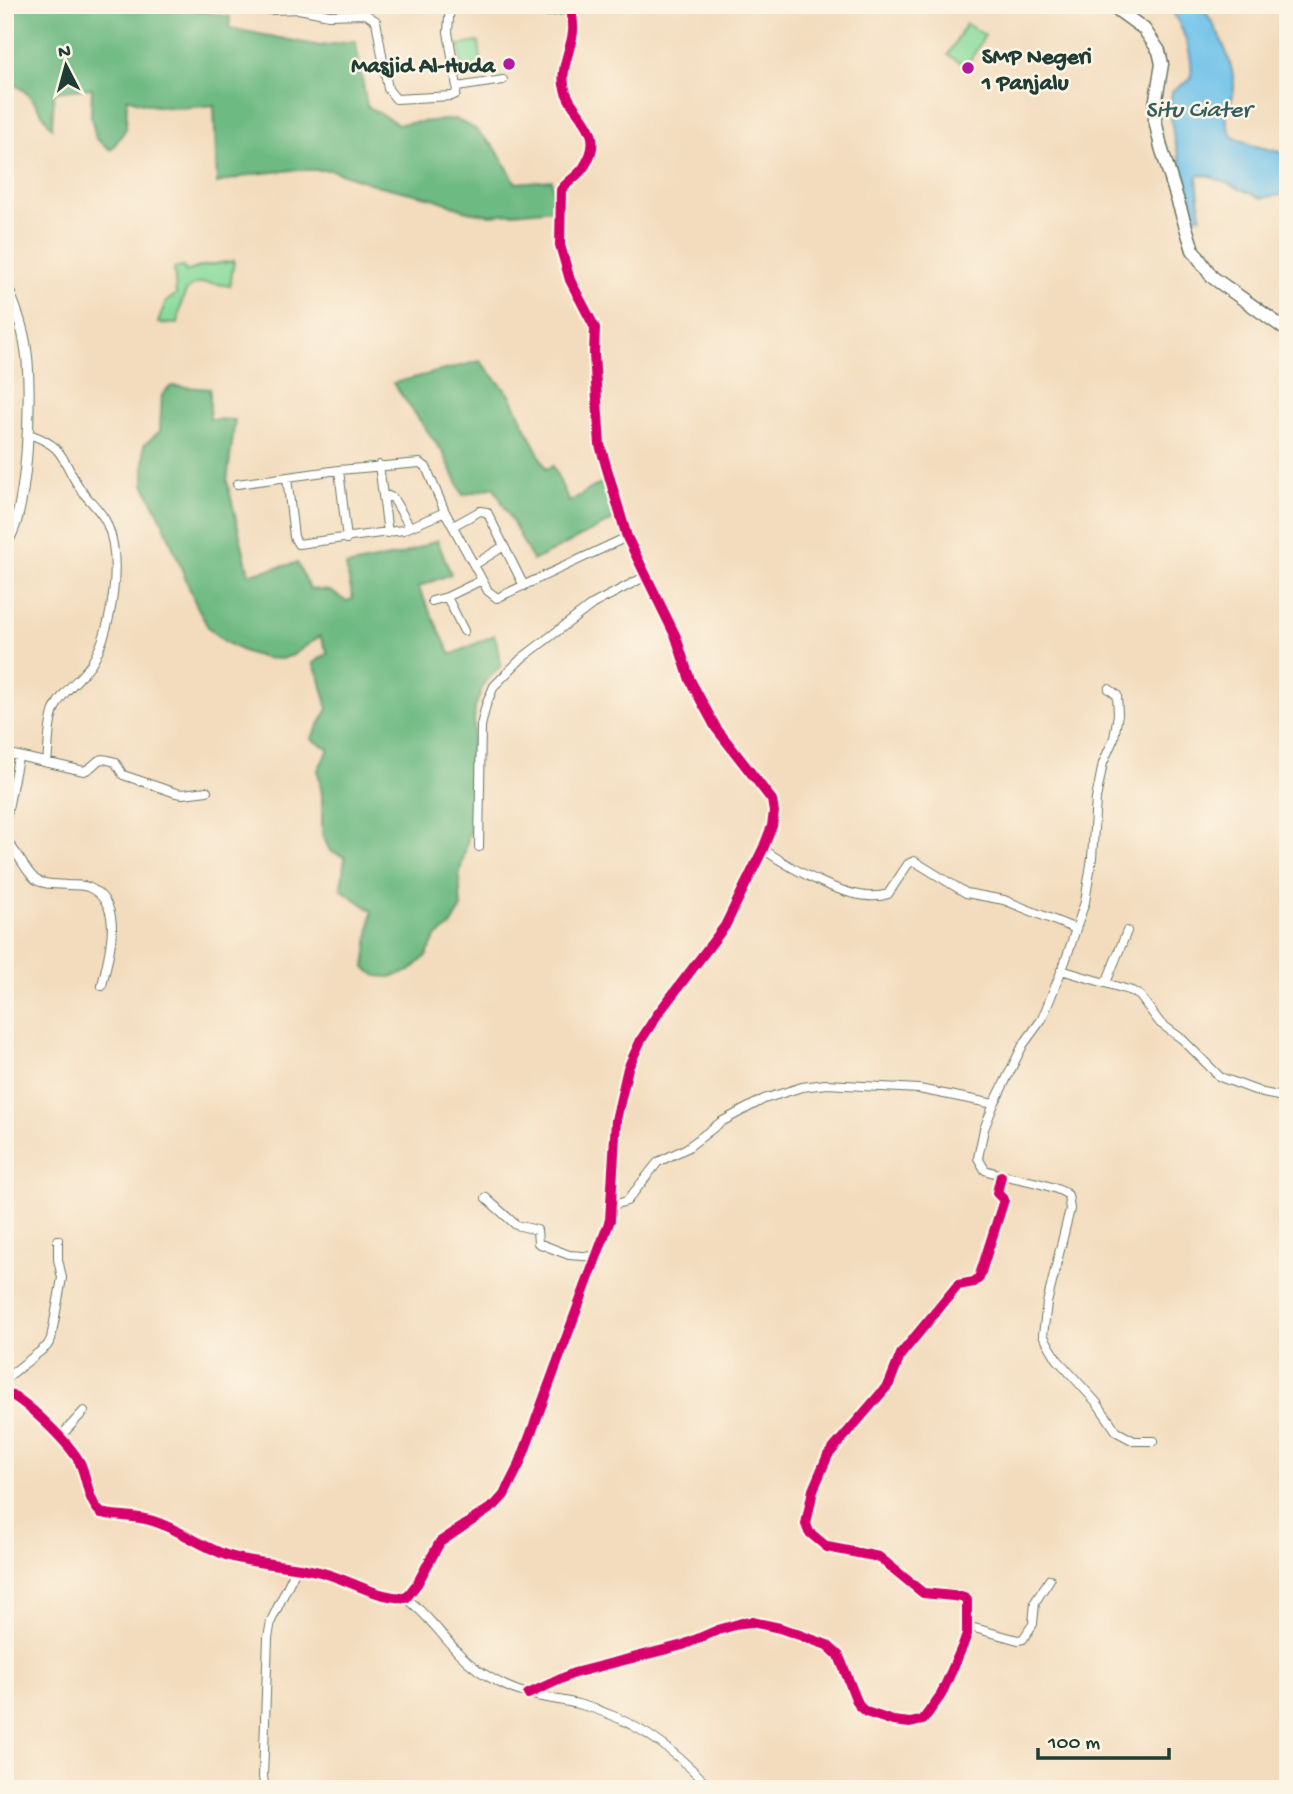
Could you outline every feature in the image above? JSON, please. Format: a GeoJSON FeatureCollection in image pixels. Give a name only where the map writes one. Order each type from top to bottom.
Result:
{"type":"FeatureCollection","features":[{"type":"Feature","properties":{"kind":"main road"},"geometry":{"type":"LineString","coordinates":[[1111,5],[1144,29],[1159,51],[1162,64],[1155,106],[1156,120],[1161,147],[1193,250],[1212,277],[1288,331]]}},
{"type":"Feature","properties":{"kind":"street"},"geometry":{"type":"LineString","coordinates":[[235,6],[271,10],[299,9],[329,15],[366,14],[376,21],[388,89],[396,99],[456,94],[448,32],[450,5]]}},
{"type":"Feature","properties":{"kind":"street"},"geometry":{"type":"LineString","coordinates":[[406,1598],[417,1584],[440,1542],[448,1534],[495,1505],[513,1481],[610,1220],[616,1120],[628,1068],[657,1015],[725,926],[763,849],[774,813],[772,800],[716,729],[690,680],[676,637],[648,575],[627,537],[600,445],[594,354],[595,328],[570,280],[560,245],[561,190],[586,164],[592,145],[589,125],[572,103],[564,85],[574,28],[570,7],[547,12],[514,8]]}},
{"type":"Feature","properties":{"kind":"street"},"geometry":{"type":"LineString","coordinates":[[457,87],[503,80]]}},
{"type":"Feature","properties":{"kind":"street"},"geometry":{"type":"LineString","coordinates":[[5,282],[18,314],[29,375],[28,438],[17,524],[5,544]]}},
{"type":"Feature","properties":{"kind":"street"},"geometry":{"type":"LineString","coordinates":[[28,438],[56,446],[79,488],[106,520],[111,535],[115,576],[104,636],[90,664],[65,692],[54,710],[47,763]]}},
{"type":"Feature","properties":{"kind":"street"},"geometry":{"type":"LineString","coordinates":[[237,484],[379,465],[423,465],[482,580],[491,595],[497,598],[627,537]]}},
{"type":"Feature","properties":{"kind":"street"},"geometry":{"type":"LineString","coordinates":[[379,465],[388,533]]}},
{"type":"Feature","properties":{"kind":"street"},"geometry":{"type":"LineString","coordinates":[[339,470],[347,539]]}},
{"type":"Feature","properties":{"kind":"street"},"geometry":{"type":"LineString","coordinates":[[287,477],[296,542],[301,544],[388,533],[445,512]]}},
{"type":"Feature","properties":{"kind":"street"},"geometry":{"type":"LineString","coordinates":[[383,494],[393,498],[410,527]]}},
{"type":"Feature","properties":{"kind":"street"},"geometry":{"type":"LineString","coordinates":[[453,526],[484,510],[487,512],[524,586]]}},
{"type":"Feature","properties":{"kind":"street"},"geometry":{"type":"LineString","coordinates":[[474,565],[505,546]]}},
{"type":"Feature","properties":{"kind":"street"},"geometry":{"type":"LineString","coordinates":[[479,847],[481,726],[494,686],[522,658],[593,604],[648,575]]}},
{"type":"Feature","properties":{"kind":"street"},"geometry":{"type":"LineString","coordinates":[[432,601],[447,597],[482,580]]}},
{"type":"Feature","properties":{"kind":"street"},"geometry":{"type":"LineString","coordinates":[[447,597],[464,631]]}},
{"type":"Feature","properties":{"kind":"street"},"geometry":{"type":"LineString","coordinates":[[1109,688],[1117,695],[1118,714],[1114,738],[1101,771],[1085,902],[1042,1019],[1023,1045],[994,1104],[984,1129],[978,1158],[982,1168],[1001,1176],[1060,1190],[1068,1195],[1070,1209],[1047,1303],[1043,1335],[1057,1359],[1097,1403],[1117,1432],[1134,1441],[1154,1441]]}},
{"type":"Feature","properties":{"kind":"street"},"geometry":{"type":"LineString","coordinates":[[5,753],[84,771],[89,770],[97,760],[104,758],[115,762],[123,775],[176,793],[207,791]]}},
{"type":"Feature","properties":{"kind":"street"},"geometry":{"type":"LineString","coordinates":[[5,824],[18,758]]}},
{"type":"Feature","properties":{"kind":"street"},"geometry":{"type":"LineString","coordinates":[[5,840],[16,849],[35,879],[43,883],[87,886],[103,898],[111,911],[112,927],[102,986]]}},
{"type":"Feature","properties":{"kind":"street"},"geometry":{"type":"LineString","coordinates":[[763,849],[809,878],[833,887],[876,897],[888,894],[908,864],[914,861],[966,893],[1004,900],[1076,929]]}},
{"type":"Feature","properties":{"kind":"street"},"geometry":{"type":"LineString","coordinates":[[1106,983],[1128,931]]}},
{"type":"Feature","properties":{"kind":"street"},"geometry":{"type":"LineString","coordinates":[[1062,970],[1140,996],[1160,1023],[1182,1039],[1220,1077],[1263,1093],[1288,1098]]}},
{"type":"Feature","properties":{"kind":"street"},"geometry":{"type":"LineString","coordinates":[[613,1205],[627,1201],[658,1163],[687,1148],[730,1116],[764,1099],[802,1087],[826,1084],[919,1088],[994,1104]]}},
{"type":"Feature","properties":{"kind":"street"},"geometry":{"type":"LineString","coordinates":[[528,1694],[574,1673],[645,1656],[683,1645],[730,1626],[752,1622],[780,1628],[827,1645],[839,1656],[860,1707],[874,1716],[885,1720],[917,1722],[931,1712],[963,1646],[968,1602],[965,1598],[926,1595],[879,1557],[830,1549],[809,1532],[806,1518],[813,1490],[832,1449],[889,1384],[901,1354],[958,1285],[974,1282],[979,1278],[1004,1200],[997,1193],[1001,1176]]}},
{"type":"Feature","properties":{"kind":"street"},"geometry":{"type":"LineString","coordinates":[[486,1198],[516,1224],[537,1230],[538,1243],[569,1255],[596,1257]]}},
{"type":"Feature","properties":{"kind":"street"},"geometry":{"type":"LineString","coordinates":[[5,1380],[47,1346],[51,1339],[62,1278],[58,1240]]}},
{"type":"Feature","properties":{"kind":"street"},"geometry":{"type":"LineString","coordinates":[[5,1392],[12,1394],[60,1437],[81,1464],[90,1497],[101,1513],[154,1521],[225,1555],[331,1576],[373,1592],[406,1598],[433,1620],[445,1637],[477,1669],[528,1694],[581,1704],[646,1731],[691,1767],[711,1789]]}},
{"type":"Feature","properties":{"kind":"street"},"geometry":{"type":"LineString","coordinates":[[60,1437],[84,1411]]}},
{"type":"Feature","properties":{"kind":"street"},"geometry":{"type":"LineString","coordinates":[[265,1789],[263,1777],[268,1638],[271,1621],[296,1569]]}},
{"type":"Feature","properties":{"kind":"street"},"geometry":{"type":"LineString","coordinates":[[967,1626],[1018,1640],[1023,1639],[1033,1624],[1035,1602],[1050,1579]]}},
{"type":"Feature","properties":{"kind":"green space"},"geometry":{"type":"Polygon","coordinates":[[[5,5],[181,5],[230,17],[229,28],[320,46],[355,41],[367,106],[398,124],[455,119],[474,128],[496,149],[516,183],[552,180],[554,209],[491,215],[467,211],[436,199],[376,185],[331,170],[254,174],[217,183],[214,105],[170,108],[127,98],[126,129],[111,150],[96,139],[91,116],[92,88],[54,92],[52,128],[26,93],[13,84],[5,84],[5,5]]]}},
{"type":"Feature","properties":{"kind":"green space"},"geometry":{"type":"Polygon","coordinates":[[[966,24],[985,35],[967,66],[948,55],[966,24]]]}},
{"type":"Feature","properties":{"kind":"green space"},"geometry":{"type":"Polygon","coordinates":[[[479,42],[483,76],[464,79],[459,45],[479,42]]]}},
{"type":"Feature","properties":{"kind":"green space"},"geometry":{"type":"Polygon","coordinates":[[[234,261],[230,286],[205,283],[190,287],[182,300],[178,324],[158,323],[165,303],[176,294],[174,268],[184,267],[185,272],[234,261]]]}},
{"type":"Feature","properties":{"kind":"green space"},"geometry":{"type":"Polygon","coordinates":[[[480,361],[510,395],[546,469],[553,466],[569,502],[604,481],[615,519],[533,561],[494,487],[463,495],[444,454],[393,383],[480,361]]]}},
{"type":"Feature","properties":{"kind":"green space"},"geometry":{"type":"Polygon","coordinates":[[[171,386],[210,389],[210,419],[235,420],[227,481],[249,574],[297,563],[310,589],[330,591],[346,601],[353,599],[346,566],[404,554],[437,540],[451,574],[418,587],[451,655],[494,635],[496,639],[501,666],[484,683],[475,708],[471,763],[472,822],[459,876],[461,909],[451,926],[435,938],[427,955],[410,971],[390,977],[377,976],[365,968],[372,911],[341,889],[345,857],[330,851],[322,834],[322,795],[318,770],[329,749],[311,739],[328,709],[313,663],[328,653],[320,636],[293,655],[281,659],[264,658],[225,642],[208,627],[195,602],[163,522],[144,484],[144,445],[160,431],[162,395],[171,386]]]}},
{"type":"Feature","properties":{"kind":"water","name":"Situ Ciater"},"geometry":{"type":"Polygon","coordinates":[[[1168,5],[1201,5],[1207,13],[1230,62],[1234,91],[1227,120],[1232,136],[1251,145],[1288,154],[1288,194],[1261,198],[1210,176],[1200,175],[1197,177],[1201,217],[1196,217],[1174,139],[1171,108],[1172,91],[1190,80],[1191,62],[1178,21],[1168,5]]]}},
{"type":"Feature","properties":{"kind":"cycle path"},"geometry":{"type":"LineString","coordinates":[[5,1392],[35,1412],[75,1455],[83,1469],[90,1496],[101,1513],[147,1519],[172,1528],[226,1555],[320,1572],[394,1597],[406,1598],[417,1584],[440,1542],[495,1505],[504,1495],[520,1463],[610,1220],[616,1120],[628,1068],[657,1015],[725,926],[763,849],[774,812],[772,800],[716,728],[690,680],[676,637],[627,537],[600,445],[594,354],[595,328],[570,280],[560,245],[561,190],[584,167],[593,142],[586,123],[567,96],[564,85],[564,72],[573,32],[570,5]]}},
{"type":"Feature","properties":{"kind":"cycle path"},"geometry":{"type":"LineString","coordinates":[[528,1694],[574,1673],[683,1645],[718,1630],[752,1622],[780,1628],[827,1645],[839,1656],[856,1699],[866,1712],[893,1721],[910,1723],[923,1720],[941,1695],[963,1645],[967,1634],[967,1600],[963,1597],[923,1593],[879,1557],[827,1547],[809,1532],[806,1524],[813,1490],[828,1455],[889,1384],[901,1354],[958,1285],[974,1282],[979,1278],[1004,1200],[997,1193],[1001,1176]]}},
{"type":"Feature","properties":{"kind":"place","name":"Masjid Al-Huda"},"geometry":{"type":"Point","coordinates":[509,64]}},
{"type":"Feature","properties":{"kind":"place","name":"SMP Negeri 1 Panjalu"},"geometry":{"type":"Point","coordinates":[968,68]}}]}
